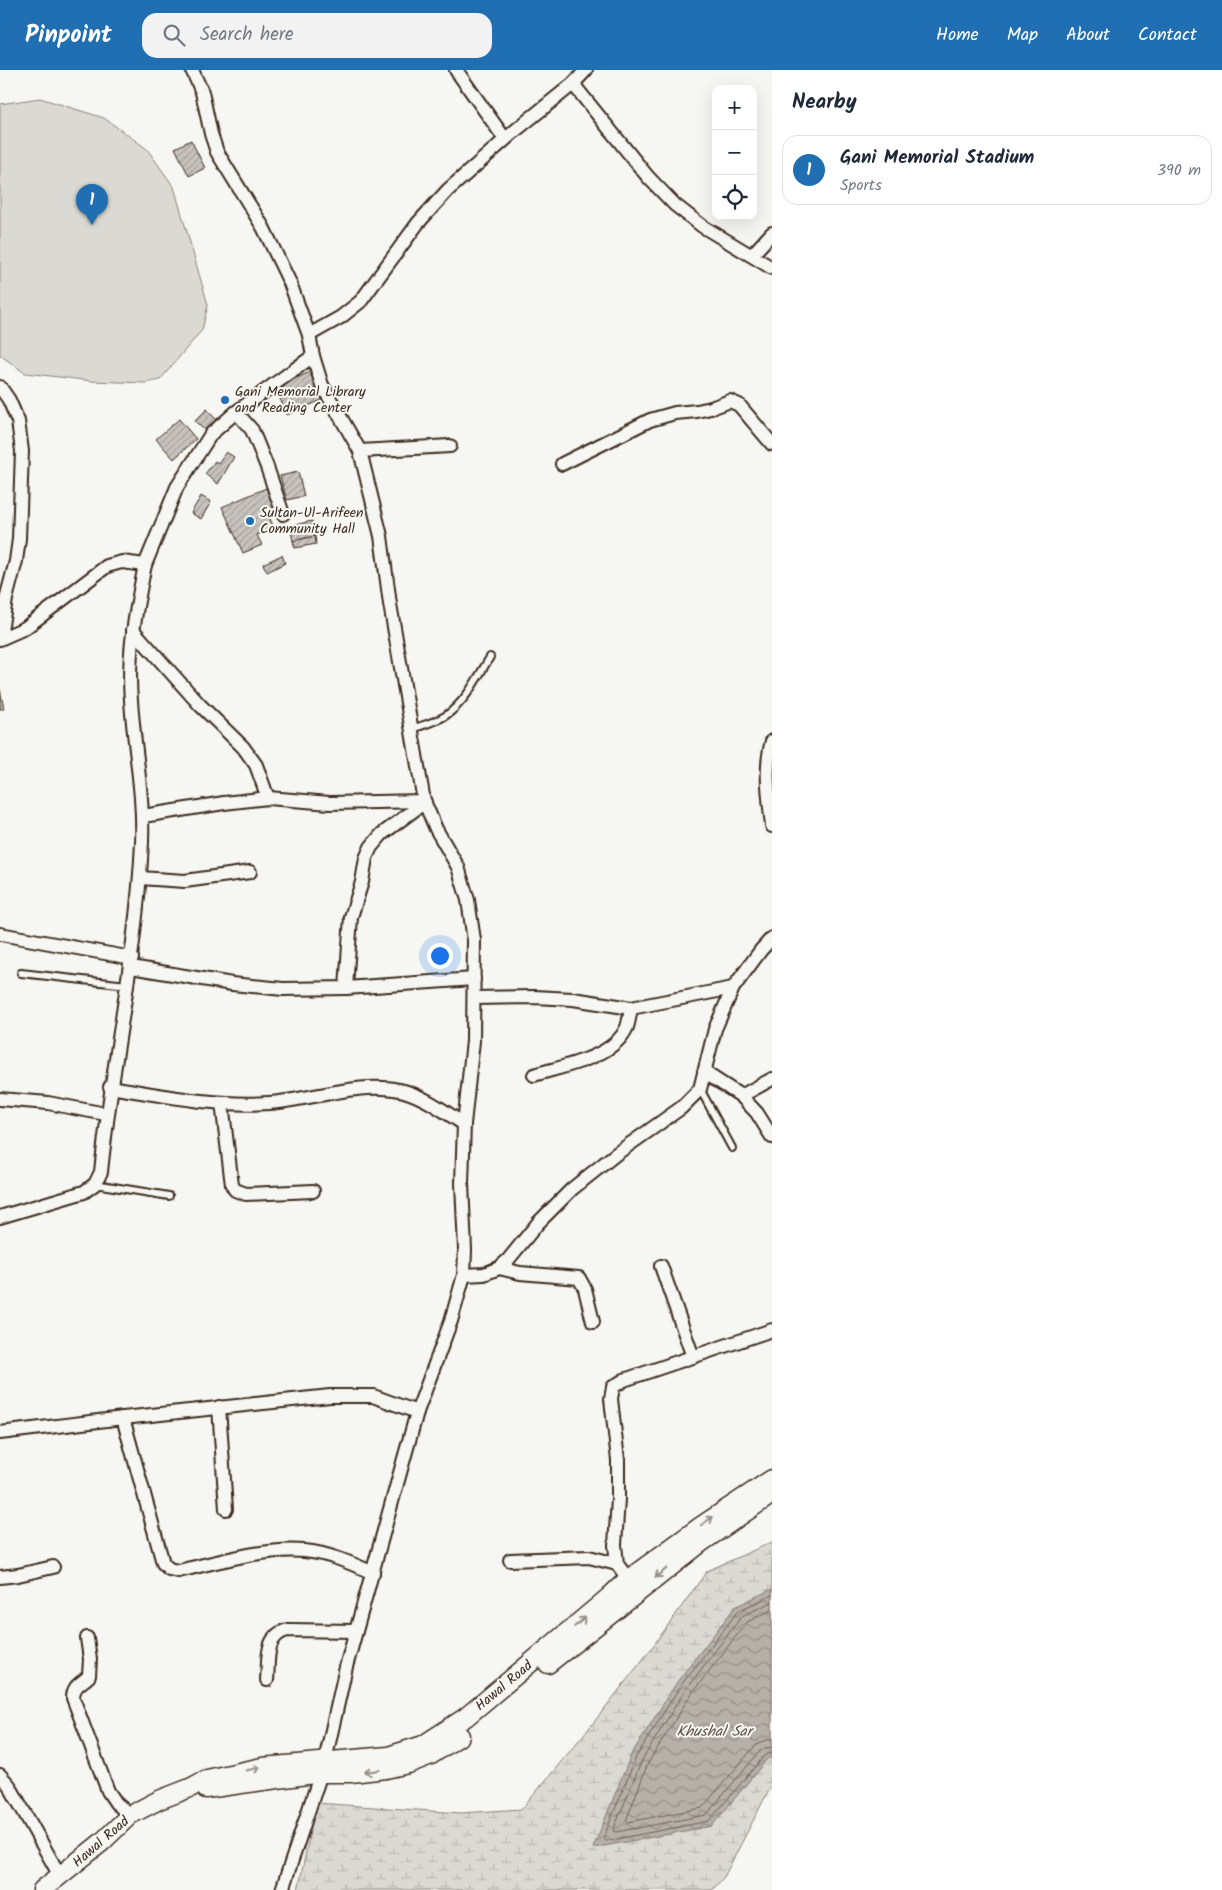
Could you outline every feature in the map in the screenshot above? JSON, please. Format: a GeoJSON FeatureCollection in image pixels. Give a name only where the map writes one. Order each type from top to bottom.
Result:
{"type":"FeatureCollection","features":[{"type":"Feature","properties":{"kind":"main road","name":"Hawal Road"},"geometry":{"type":"LineString","coordinates":[[633,1585],[729,1506],[772,1479]]}},
{"type":"Feature","properties":{"kind":"main road","name":"Hawal Road"},"geometry":{"type":"LineString","coordinates":[[49,1886],[102,1842],[130,1815],[207,1779],[262,1767],[323,1767],[388,1756],[423,1745],[466,1717],[610,1597],[633,1585],[772,1494]]}},
{"type":"Feature","properties":{"kind":"street"},"geometry":{"type":"LineString","coordinates":[[192,70],[202,92],[217,152],[263,227],[290,283],[309,335],[322,385],[360,451],[381,536],[390,604],[425,802],[436,829],[458,867],[468,900],[474,940],[473,1041],[464,1124],[462,1183],[465,1250],[464,1275],[451,1321],[417,1412],[346,1667],[323,1767],[282,1890]]}},
{"type":"Feature","properties":{"kind":"street"},"geometry":{"type":"LineString","coordinates":[[456,70],[505,139]]}},
{"type":"Feature","properties":{"kind":"street"},"geometry":{"type":"LineString","coordinates":[[309,335],[341,317],[360,301],[418,224],[448,190],[505,139],[573,84],[586,70]]}},
{"type":"Feature","properties":{"kind":"street"},"geometry":{"type":"LineString","coordinates":[[573,84],[648,177],[675,205],[702,226],[772,268]]}},
{"type":"Feature","properties":{"kind":"street"},"geometry":{"type":"LineString","coordinates":[[752,255],[772,233]]}},
{"type":"Feature","properties":{"kind":"street"},"geometry":{"type":"LineString","coordinates":[[0,1217],[84,1192],[95,1184],[101,1172],[106,1114],[131,963],[140,878],[143,816],[130,699],[130,663],[133,630],[145,565],[177,487],[210,434],[236,412],[313,356]]}},
{"type":"Feature","properties":{"kind":"street"},"geometry":{"type":"LineString","coordinates":[[0,387],[9,400],[18,421],[22,451],[17,554],[6,599],[0,639]]}},
{"type":"Feature","properties":{"kind":"street"},"geometry":{"type":"LineString","coordinates":[[562,464],[650,420],[675,413],[711,408],[730,401],[738,405],[772,444]]}},
{"type":"Feature","properties":{"kind":"street"},"geometry":{"type":"LineString","coordinates":[[236,412],[252,430],[283,514]]}},
{"type":"Feature","properties":{"kind":"street"},"geometry":{"type":"LineString","coordinates":[[360,451],[450,446]]}},
{"type":"Feature","properties":{"kind":"street"},"geometry":{"type":"LineString","coordinates":[[0,639],[24,628],[108,566],[122,562],[145,565]]}},
{"type":"Feature","properties":{"kind":"street"},"geometry":{"type":"LineString","coordinates":[[133,630],[200,705],[243,747],[256,766],[268,798]]}},
{"type":"Feature","properties":{"kind":"street"},"geometry":{"type":"LineString","coordinates":[[772,741],[768,754],[767,770],[772,826]]}},
{"type":"Feature","properties":{"kind":"street"},"geometry":{"type":"LineString","coordinates":[[143,816],[224,802],[268,798],[330,803],[425,802]]}},
{"type":"Feature","properties":{"kind":"street"},"geometry":{"type":"LineString","coordinates":[[346,988],[351,917],[371,847],[382,834],[425,802]]}},
{"type":"Feature","properties":{"kind":"street"},"geometry":{"type":"LineString","coordinates":[[140,878],[185,881],[250,872]]}},
{"type":"Feature","properties":{"kind":"street"},"geometry":{"type":"LineString","coordinates":[[0,934],[232,984],[283,988],[346,988],[474,979]]}},
{"type":"Feature","properties":{"kind":"street"},"geometry":{"type":"LineString","coordinates":[[464,1275],[484,1274],[499,1268],[508,1260],[538,1223],[572,1189],[616,1154],[681,1108],[700,1089],[715,1029],[733,988],[772,938]]}},
{"type":"Feature","properties":{"kind":"street"},"geometry":{"type":"LineString","coordinates":[[474,998],[573,999],[631,1008],[733,988]]}},
{"type":"Feature","properties":{"kind":"street"},"geometry":{"type":"LineString","coordinates":[[534,1075],[589,1058],[607,1050],[618,1041],[627,1027],[631,1008]]}},
{"type":"Feature","properties":{"kind":"street"},"geometry":{"type":"LineString","coordinates":[[704,1072],[741,1096],[757,1112],[772,1137]]}},
{"type":"Feature","properties":{"kind":"street"},"geometry":{"type":"LineString","coordinates":[[741,1096],[772,1079]]}},
{"type":"Feature","properties":{"kind":"street"},"geometry":{"type":"LineString","coordinates":[[110,1086],[222,1103],[269,1103],[360,1089],[384,1088],[405,1092],[430,1103],[464,1124]]}},
{"type":"Feature","properties":{"kind":"street"},"geometry":{"type":"LineString","coordinates":[[0,1099],[48,1103],[106,1114]]}},
{"type":"Feature","properties":{"kind":"street"},"geometry":{"type":"LineString","coordinates":[[222,1103],[232,1185],[235,1190],[246,1194],[313,1191]]}},
{"type":"Feature","properties":{"kind":"street"},"geometry":{"type":"LineString","coordinates":[[661,1266],[693,1357]]}},
{"type":"Feature","properties":{"kind":"street"},"geometry":{"type":"LineString","coordinates":[[499,1268],[520,1273],[579,1278],[585,1289],[593,1322]]}},
{"type":"Feature","properties":{"kind":"street"},"geometry":{"type":"LineString","coordinates":[[633,1585],[617,1564],[615,1545],[618,1460],[611,1399],[613,1387],[624,1380],[772,1330]]}},
{"type":"Feature","properties":{"kind":"street"},"geometry":{"type":"LineString","coordinates":[[0,1433],[330,1396],[373,1396],[417,1412]]}},
{"type":"Feature","properties":{"kind":"street"},"geometry":{"type":"LineString","coordinates":[[219,1407],[226,1509]]}},
{"type":"Feature","properties":{"kind":"street"},"geometry":{"type":"LineString","coordinates":[[123,1418],[163,1563],[169,1569],[178,1571],[271,1552],[303,1551],[336,1557],[373,1573]]}},
{"type":"Feature","properties":{"kind":"street"},"geometry":{"type":"LineString","coordinates":[[510,1560],[589,1557],[617,1564]]}},
{"type":"Feature","properties":{"kind":"street"},"geometry":{"type":"LineString","coordinates":[[0,1577],[53,1567]]}},
{"type":"Feature","properties":{"kind":"street"},"geometry":{"type":"LineString","coordinates":[[267,1680],[269,1650],[272,1638],[280,1632],[288,1630],[356,1631]]}},
{"type":"Feature","properties":{"kind":"street"},"geometry":{"type":"LineString","coordinates":[[87,1638],[90,1659],[89,1676],[76,1685],[73,1690],[74,1698],[108,1791],[116,1803],[130,1815]]}},
{"type":"Feature","properties":{"kind":"street"},"geometry":{"type":"LineString","coordinates":[[0,1775],[9,1784],[49,1886]]}},
{"type":"Feature","properties":{"kind":"lane"},"geometry":{"type":"LineString","coordinates":[[412,728],[431,723],[446,716],[457,706],[471,688],[490,657]]}},
{"type":"Feature","properties":{"kind":"lane"},"geometry":{"type":"LineString","coordinates":[[21,973],[127,985]]}},
{"type":"Feature","properties":{"kind":"lane"},"geometry":{"type":"LineString","coordinates":[[700,1089],[732,1148]]}},
{"type":"Feature","properties":{"kind":"lane"},"geometry":{"type":"LineString","coordinates":[[95,1184],[169,1196]]}},
{"type":"Feature","properties":{"kind":"green space"},"geometry":{"type":"Polygon","coordinates":[[[40,98],[104,118],[147,149],[174,187],[208,305],[202,330],[160,380],[145,383],[92,381],[25,373],[0,355],[0,104],[40,98]]]}},
{"type":"Feature","properties":{"kind":"green space"},"geometry":{"type":"Polygon","coordinates":[[[772,1542],[772,1784],[724,1877],[712,1890],[298,1890],[316,1803],[461,1813],[522,1809],[651,1649],[707,1571],[772,1542]]]}},
{"type":"Feature","properties":{"kind":"water","name":"Khushal Sar"},"geometry":{"type":"Polygon","coordinates":[[[772,1589],[772,1758],[768,1758],[712,1826],[593,1848],[631,1755],[677,1682],[735,1607],[772,1589]]]}},
{"type":"Feature","properties":{"kind":"building"},"geometry":{"type":"Polygon","coordinates":[[[191,140],[205,168],[189,176],[175,148],[191,140]]]}},
{"type":"Feature","properties":{"kind":"building"},"geometry":{"type":"Polygon","coordinates":[[[310,372],[322,400],[287,415],[275,387],[310,372]]]}},
{"type":"Feature","properties":{"kind":"building"},"geometry":{"type":"Polygon","coordinates":[[[207,409],[218,422],[207,433],[195,421],[207,409]]]}},
{"type":"Feature","properties":{"kind":"building"},"geometry":{"type":"Polygon","coordinates":[[[179,419],[196,439],[174,459],[156,439],[179,419]]]}},
{"type":"Feature","properties":{"kind":"building"},"geometry":{"type":"Polygon","coordinates":[[[226,452],[234,457],[218,484],[205,474],[215,461],[218,463],[226,452]]]}},
{"type":"Feature","properties":{"kind":"building"},"geometry":{"type":"Polygon","coordinates":[[[298,472],[304,496],[287,500],[280,476],[298,472]]]}},
{"type":"Feature","properties":{"kind":"building","name":"Sultan-Ul-Arifeen Community Hall"},"geometry":{"type":"Polygon","coordinates":[[[266,488],[276,510],[268,514],[274,528],[257,535],[262,545],[243,553],[222,507],[266,488]]]}},
{"type":"Feature","properties":{"kind":"building"},"geometry":{"type":"Polygon","coordinates":[[[201,496],[211,502],[201,519],[191,513],[201,496]]]}},
{"type":"Feature","properties":{"kind":"building"},"geometry":{"type":"Polygon","coordinates":[[[312,521],[315,536],[293,541],[290,526],[312,521]]]}},
{"type":"Feature","properties":{"kind":"building"},"geometry":{"type":"Polygon","coordinates":[[[315,536],[316,544],[295,548],[293,541],[315,536]]]}},
{"type":"Feature","properties":{"kind":"building"},"geometry":{"type":"Polygon","coordinates":[[[282,555],[285,563],[267,572],[263,564],[282,555]]]}},
{"type":"Feature","properties":{"kind":"building"},"geometry":{"type":"Polygon","coordinates":[[[0,689],[4,709],[0,709],[0,689]]]}},
{"type":"Feature","properties":{"kind":"place","name":"Gani Memorial Stadium"},"geometry":{"type":"Point","coordinates":[92,225]}},
{"type":"Feature","properties":{"kind":"place","name":"Gani Memorial Library and Reading Center"},"geometry":{"type":"Point","coordinates":[225,400]}},
{"type":"Feature","properties":{"kind":"place","name":"Sultan-Ul-Arifeen Community Hall"},"geometry":{"type":"Point","coordinates":[250,521]}}]}
